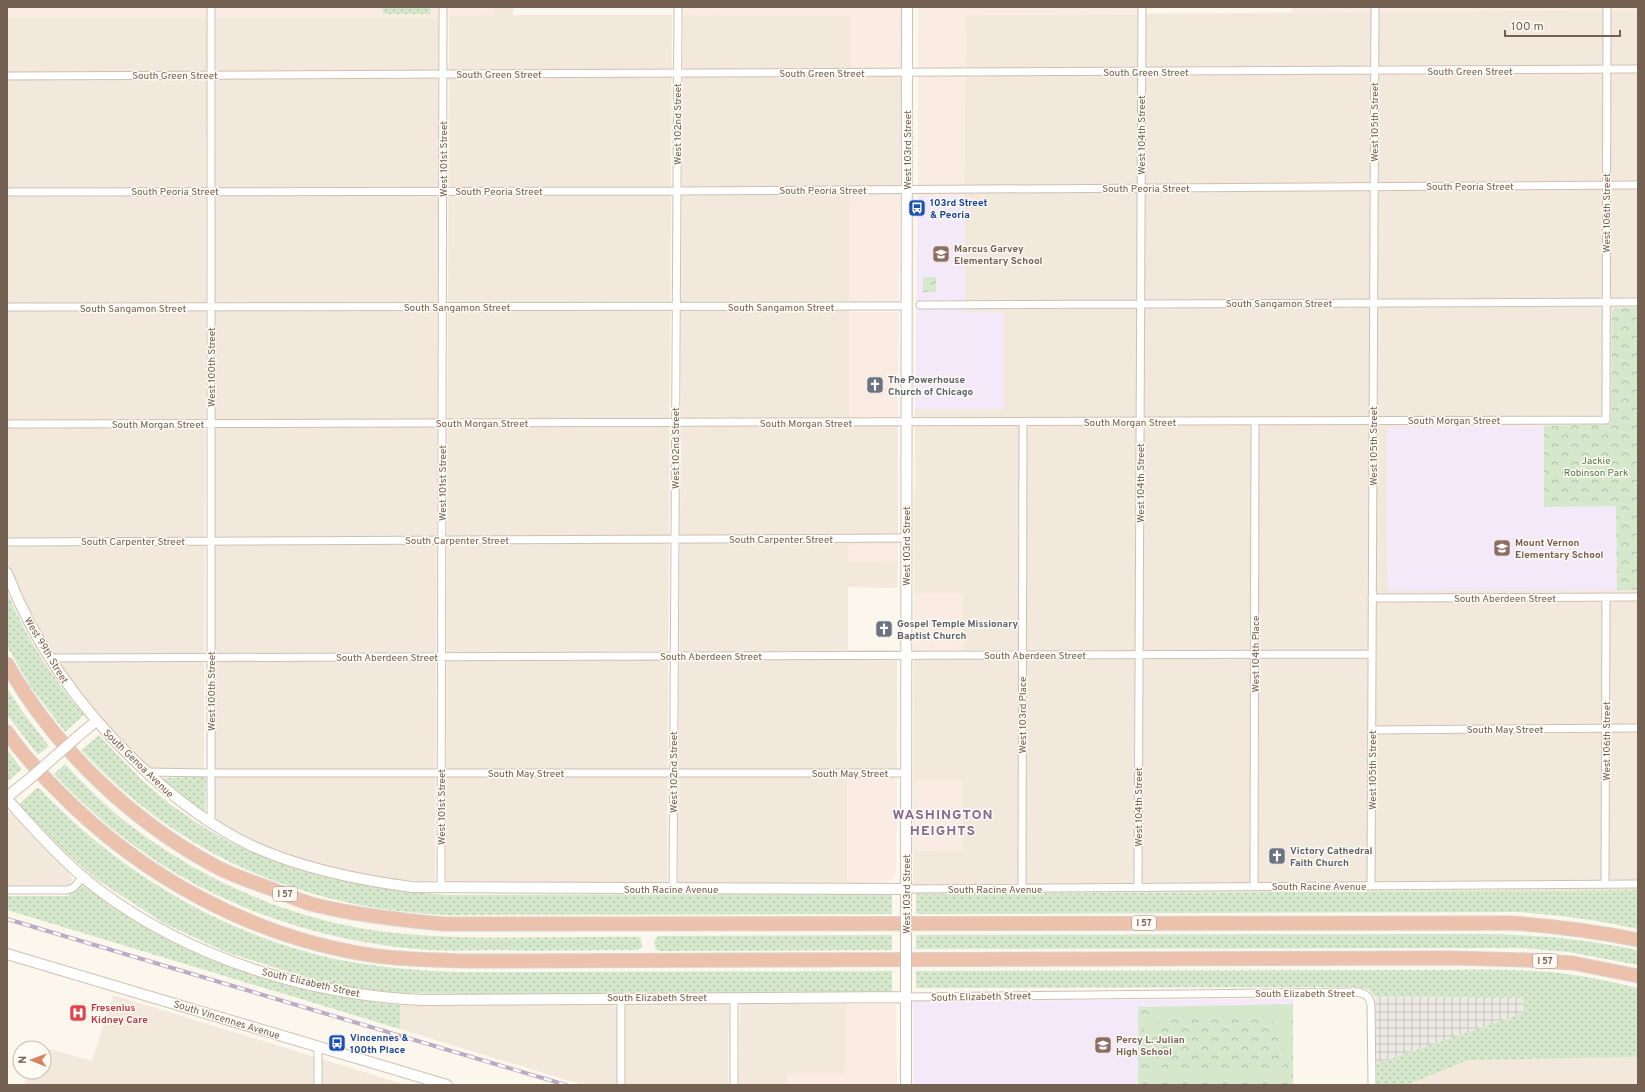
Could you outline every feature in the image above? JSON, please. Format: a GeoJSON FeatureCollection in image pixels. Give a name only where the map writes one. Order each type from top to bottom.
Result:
{"type":"FeatureCollection","features":[{"type":"Feature","properties":{"kind":"highway","name":"I 57"},"geometry":{"type":"LineString","coordinates":[[7,664],[36,708],[57,736],[100,784],[146,821],[213,865],[309,903],[336,910],[405,921],[443,924],[1512,923],[1558,926],[1601,932],[1638,940]]}},
{"type":"Feature","properties":{"kind":"highway","name":"I 57"},"geometry":{"type":"LineString","coordinates":[[7,732],[39,772],[69,802],[120,847],[156,873],[190,893],[224,910],[258,924],[296,937],[377,956],[471,961],[1458,958],[1573,963],[1638,976]]}},
{"type":"Feature","properties":{"kind":"street","name":"West 100th Street"},"geometry":{"type":"LineString","coordinates":[[211,7],[211,822]]}},
{"type":"Feature","properties":{"kind":"street","name":"West 101st Street"},"geometry":{"type":"LineString","coordinates":[[441,887],[443,7]]}},
{"type":"Feature","properties":{"kind":"street","name":"West 102nd Street"},"geometry":{"type":"LineString","coordinates":[[673,889],[678,7]]}},
{"type":"Feature","properties":{"kind":"street","name":"West 103rd Street"},"geometry":{"type":"LineString","coordinates":[[906,1085],[907,7]]}},
{"type":"Feature","properties":{"kind":"street","name":"West 104th Street"},"geometry":{"type":"LineString","coordinates":[[1138,888],[1142,7]]}},
{"type":"Feature","properties":{"kind":"street","name":"West 105th Street"},"geometry":{"type":"LineString","coordinates":[[1371,886],[1375,7]]}},
{"type":"Feature","properties":{"kind":"street","name":"West 106th Street"},"geometry":{"type":"LineString","coordinates":[[1606,420],[1607,7]]}},
{"type":"Feature","properties":{"kind":"street","name":"South Green Street"},"geometry":{"type":"LineString","coordinates":[[7,76],[1638,70]]}},
{"type":"Feature","properties":{"kind":"street","name":"South Peoria Street"},"geometry":{"type":"LineString","coordinates":[[7,192],[677,191],[1638,185]]}},
{"type":"Feature","properties":{"kind":"street","name":"South Sangamon Street"},"geometry":{"type":"LineString","coordinates":[[920,305],[1638,302]]}},
{"type":"Feature","properties":{"kind":"street","name":"South Sangamon Street"},"geometry":{"type":"LineString","coordinates":[[7,307],[211,308],[907,306]]}},
{"type":"Feature","properties":{"kind":"street","name":"South Morgan Street"},"geometry":{"type":"LineString","coordinates":[[7,424],[1606,420]]}},
{"type":"Feature","properties":{"kind":"street","name":"West 104th Place"},"geometry":{"type":"LineString","coordinates":[[1254,886],[1256,654],[1255,421]]}},
{"type":"Feature","properties":{"kind":"street","name":"West 103rd Place"},"geometry":{"type":"LineString","coordinates":[[1022,889],[1023,422]]}},
{"type":"Feature","properties":{"kind":"street","name":"South Carpenter Street"},"geometry":{"type":"LineString","coordinates":[[7,542],[906,538]]}},
{"type":"Feature","properties":{"kind":"street","name":"West 99th Street"},"geometry":{"type":"LineString","coordinates":[[7,573],[17,599],[36,637],[72,691],[96,721]]}},
{"type":"Feature","properties":{"kind":"street","name":"West 106th Street"},"geometry":{"type":"LineString","coordinates":[[1605,884],[1606,597]]}},
{"type":"Feature","properties":{"kind":"street","name":"South Aberdeen Street"},"geometry":{"type":"LineString","coordinates":[[1372,598],[1638,597]]}},
{"type":"Feature","properties":{"kind":"street","name":"South Aberdeen Street"},"geometry":{"type":"LineString","coordinates":[[49,658],[1372,654]]}},
{"type":"Feature","properties":{"kind":"street","name":"South Genoa Avenue"},"geometry":{"type":"LineString","coordinates":[[7,798],[96,721],[146,772],[178,801],[211,822],[251,845],[286,860],[322,871],[354,878]]}},
{"type":"Feature","properties":{"kind":"street","name":"South May Street"},"geometry":{"type":"LineString","coordinates":[[1372,730],[1638,728]]}},
{"type":"Feature","properties":{"kind":"street","name":"South May Street"},"geometry":{"type":"LineString","coordinates":[[146,772],[906,772]]}},
{"type":"Feature","properties":{"kind":"street","name":"South Elizabeth Street"},"geometry":{"type":"LineString","coordinates":[[7,798],[28,822],[83,877],[139,918],[192,946],[258,970],[334,990],[367,996],[423,1000],[622,997],[906,997],[1358,992],[1367,995],[1371,1005],[1372,1085]]}},
{"type":"Feature","properties":{"kind":"street"},"geometry":{"type":"LineString","coordinates":[[7,890],[67,890],[73,888],[83,877]]}},
{"type":"Feature","properties":{"kind":"street","name":"South Racine Avenue"},"geometry":{"type":"LineString","coordinates":[[354,878],[376,883],[412,887],[673,889],[1022,889],[1638,884]]}},
{"type":"Feature","properties":{"kind":"street","name":"South Vincennes Avenue"},"geometry":{"type":"LineString","coordinates":[[7,954],[447,1085]]}},
{"type":"Feature","properties":{"kind":"street"},"geometry":{"type":"LineString","coordinates":[[621,1081],[622,997]]}},
{"type":"Feature","properties":{"kind":"street"},"geometry":{"type":"LineString","coordinates":[[734,997],[734,1085]]}},
{"type":"Feature","properties":{"kind":"street"},"geometry":{"type":"LineString","coordinates":[[318,1046],[318,1085]]}},
{"type":"Feature","properties":{"kind":"shaded area"},"geometry":{"type":"Polygon","coordinates":[[[7,7],[208,7],[207,18],[7,18],[7,7]]]}},
{"type":"Feature","properties":{"kind":"shaded area"},"geometry":{"type":"Polygon","coordinates":[[[216,7],[439,7],[439,18],[216,18],[216,7]]]}},
{"type":"Feature","properties":{"kind":"shaded area"},"geometry":{"type":"Polygon","coordinates":[[[449,7],[494,7],[494,15],[449,16],[449,7]]]}},
{"type":"Feature","properties":{"kind":"shaded area"},"geometry":{"type":"Polygon","coordinates":[[[494,7],[513,7],[513,15],[672,15],[667,884],[446,884],[449,16],[494,15],[494,7]]]}},
{"type":"Feature","properties":{"kind":"shaded area"},"geometry":{"type":"Polygon","coordinates":[[[683,7],[901,7],[901,68],[850,68],[850,16],[683,15],[683,7]]]}},
{"type":"Feature","properties":{"kind":"shaded area"},"geometry":{"type":"Polygon","coordinates":[[[918,7],[1141,7],[1141,13],[966,15],[964,196],[918,196],[918,7]]]}},
{"type":"Feature","properties":{"kind":"shaded area"},"geometry":{"type":"Polygon","coordinates":[[[1292,7],[1638,7],[1638,10],[1292,12],[1292,7]]]}},
{"type":"Feature","properties":{"kind":"shaded area"},"geometry":{"type":"Polygon","coordinates":[[[1638,10],[1638,308],[1614,308],[1612,313],[1611,425],[1387,427],[1388,591],[1638,590],[1638,890],[913,894],[913,851],[963,850],[962,780],[913,780],[914,654],[963,593],[914,593],[915,409],[1004,409],[965,312],[964,196],[966,15],[1638,10]]]}},
{"type":"Feature","properties":{"kind":"shaded area"},"geometry":{"type":"Polygon","coordinates":[[[683,15],[851,16],[850,67],[901,68],[900,195],[850,196],[849,418],[898,417],[898,544],[849,545],[848,562],[898,561],[897,588],[848,587],[848,650],[897,650],[897,777],[847,777],[847,884],[678,884],[683,15]]]}},
{"type":"Feature","properties":{"kind":"shaded area"},"geometry":{"type":"Polygon","coordinates":[[[7,18],[207,18],[204,769],[147,768],[107,725],[67,676],[48,648],[16,587],[7,561],[7,18]]]}},
{"type":"Feature","properties":{"kind":"shaded area"},"geometry":{"type":"Polygon","coordinates":[[[216,18],[439,18],[435,879],[433,882],[393,879],[323,867],[244,837],[213,819],[216,18]]]}},
{"type":"Feature","properties":{"kind":"shaded area"},"geometry":{"type":"Polygon","coordinates":[[[900,195],[899,302],[849,302],[850,196],[900,195]]]}},
{"type":"Feature","properties":{"kind":"shaded area","name":"Marcus Garvey Elementary School"},"geometry":{"type":"Polygon","coordinates":[[[918,196],[964,196],[965,312],[1004,312],[1004,409],[915,409],[918,196]]]}},
{"type":"Feature","properties":{"kind":"shaded area"},"geometry":{"type":"Polygon","coordinates":[[[849,312],[899,312],[898,417],[849,418],[849,312]]]}},
{"type":"Feature","properties":{"kind":"shaded area","name":"Mount Vernon Elementary School"},"geometry":{"type":"Polygon","coordinates":[[[1544,426],[1544,506],[1616,506],[1617,590],[1388,591],[1387,427],[1544,426]]]}},
{"type":"Feature","properties":{"kind":"shaded area"},"geometry":{"type":"Polygon","coordinates":[[[898,544],[898,561],[848,562],[848,545],[898,544]]]}},
{"type":"Feature","properties":{"kind":"shaded area"},"geometry":{"type":"Polygon","coordinates":[[[914,593],[963,593],[963,654],[914,654],[914,593]]]}},
{"type":"Feature","properties":{"kind":"shaded area"},"geometry":{"type":"Polygon","coordinates":[[[847,777],[897,777],[896,873],[894,878],[885,884],[847,884],[847,777]]]}},
{"type":"Feature","properties":{"kind":"shaded area"},"geometry":{"type":"Polygon","coordinates":[[[913,780],[962,780],[963,850],[913,851],[913,780]]]}},
{"type":"Feature","properties":{"kind":"shaded area"},"geometry":{"type":"Polygon","coordinates":[[[7,812],[12,814],[70,872],[72,880],[69,885],[7,886],[7,812]]]}},
{"type":"Feature","properties":{"kind":"shaded area"},"geometry":{"type":"Polygon","coordinates":[[[113,995],[406,1085],[24,1085],[26,1080],[52,1080],[52,1050],[92,1061],[113,995]]]}},
{"type":"Feature","properties":{"kind":"shaded area"},"geometry":{"type":"Polygon","coordinates":[[[1375,997],[1523,998],[1523,1013],[1376,1064],[1375,997]]]}},
{"type":"Feature","properties":{"kind":"shaded area","name":"Percy L. Julian High School"},"geometry":{"type":"Polygon","coordinates":[[[1293,999],[1293,1085],[913,1085],[913,1001],[1293,999]]]}},
{"type":"Feature","properties":{"kind":"shaded area"},"geometry":{"type":"Polygon","coordinates":[[[729,1004],[728,1085],[583,1085],[400,1029],[400,1005],[729,1004]]]}},
{"type":"Feature","properties":{"kind":"shaded area"},"geometry":{"type":"Polygon","coordinates":[[[740,1004],[846,1004],[846,1063],[844,1075],[787,1074],[787,1085],[739,1085],[740,1004]]]}},
{"type":"Feature","properties":{"kind":"shaded area"},"geometry":{"type":"Polygon","coordinates":[[[846,1004],[896,1004],[897,1085],[787,1085],[787,1073],[844,1074],[846,1063],[846,1004]]]}},
{"type":"Feature","properties":{"kind":"shaded area"},"geometry":{"type":"Polygon","coordinates":[[[1638,1057],[1638,1085],[1407,1085],[1468,1060],[1638,1057]]]}},
{"type":"Feature","properties":{"kind":"green space"},"geometry":{"type":"Polygon","coordinates":[[[383,7],[430,7],[430,14],[383,14],[383,7]]]}},
{"type":"Feature","properties":{"kind":"green space"},"geometry":{"type":"Polygon","coordinates":[[[923,277],[936,277],[936,292],[923,292],[923,277]]]}},
{"type":"Feature","properties":{"kind":"green space","name":"Jackie Robinson Park"},"geometry":{"type":"Polygon","coordinates":[[[1614,308],[1638,308],[1638,590],[1617,590],[1616,506],[1544,507],[1544,426],[1611,424],[1612,313],[1614,308]]]}},
{"type":"Feature","properties":{"kind":"green space"},"geometry":{"type":"Polygon","coordinates":[[[7,592],[31,641],[61,686],[84,715],[65,732],[30,686],[7,646],[7,592]]]}},
{"type":"Feature","properties":{"kind":"green space"},"geometry":{"type":"Polygon","coordinates":[[[7,688],[22,711],[49,746],[38,755],[7,715],[7,688]]]}},
{"type":"Feature","properties":{"kind":"green space"},"geometry":{"type":"Polygon","coordinates":[[[99,735],[143,781],[176,809],[211,832],[247,850],[285,865],[324,877],[405,891],[447,895],[892,894],[892,914],[446,915],[393,910],[342,901],[294,888],[247,870],[202,847],[159,819],[119,787],[81,750],[99,735]]]}},
{"type":"Feature","properties":{"kind":"green space"},"geometry":{"type":"Polygon","coordinates":[[[7,750],[22,769],[7,782],[7,750]]]}},
{"type":"Feature","properties":{"kind":"green space"},"geometry":{"type":"Polygon","coordinates":[[[65,764],[114,812],[161,848],[193,867],[227,884],[261,900],[296,912],[369,930],[406,934],[493,938],[637,937],[641,938],[642,947],[637,950],[430,950],[390,946],[351,939],[312,930],[274,918],[236,904],[200,887],[165,867],[132,844],[111,828],[72,793],[54,774],[65,764]]]}},
{"type":"Feature","properties":{"kind":"green space"},"geometry":{"type":"Polygon","coordinates":[[[205,777],[205,813],[203,813],[159,778],[205,777]]]}},
{"type":"Feature","properties":{"kind":"green space"},"geometry":{"type":"Polygon","coordinates":[[[38,787],[68,817],[101,845],[135,871],[171,894],[248,932],[288,947],[330,958],[395,968],[462,972],[892,971],[892,993],[401,993],[355,988],[327,983],[226,952],[165,924],[96,879],[62,849],[19,804],[38,787]]]}},
{"type":"Feature","properties":{"kind":"green space"},"geometry":{"type":"Polygon","coordinates":[[[81,885],[86,885],[126,914],[151,929],[210,958],[241,970],[303,988],[368,1001],[400,1005],[400,1029],[7,910],[7,896],[68,896],[81,885]]]}},
{"type":"Feature","properties":{"kind":"green space"},"geometry":{"type":"Polygon","coordinates":[[[1638,890],[1638,929],[1578,918],[1518,912],[916,914],[916,894],[1638,890]]]}},
{"type":"Feature","properties":{"kind":"green space"},"geometry":{"type":"Polygon","coordinates":[[[1476,934],[1557,938],[1638,950],[1638,965],[1568,952],[1521,948],[916,949],[916,935],[1476,934]]]}},
{"type":"Feature","properties":{"kind":"green space"},"geometry":{"type":"Polygon","coordinates":[[[892,935],[892,950],[658,951],[655,944],[655,940],[658,936],[892,935]]]}},
{"type":"Feature","properties":{"kind":"green space"},"geometry":{"type":"Polygon","coordinates":[[[1513,970],[1550,972],[1594,978],[1638,988],[1638,1057],[1468,1060],[1407,1085],[1377,1085],[1376,1064],[1523,1013],[1523,998],[1375,997],[1369,990],[1356,987],[916,988],[916,971],[1513,970]]]}},
{"type":"Feature","properties":{"kind":"green space"},"geometry":{"type":"Polygon","coordinates":[[[1293,1004],[1293,1085],[1138,1085],[1138,1007],[1293,1004]]]}},
{"type":"Feature","properties":{"kind":"green space"},"geometry":{"type":"Polygon","coordinates":[[[1289,1006],[1289,1014],[1278,1014],[1287,1028],[1291,1042],[1288,1057],[1279,1071],[1290,1071],[1289,1079],[1141,1079],[1141,1071],[1154,1070],[1142,1052],[1141,1042],[1143,1033],[1147,1024],[1153,1017],[1162,1011],[1172,1008],[1289,1006]],[[1255,1014],[1172,1016],[1161,1020],[1154,1027],[1150,1037],[1150,1052],[1156,1062],[1167,1069],[1173,1070],[1247,1072],[1264,1070],[1274,1064],[1280,1057],[1283,1048],[1283,1039],[1280,1030],[1274,1022],[1266,1017],[1255,1014]]]}},
{"type":"Feature","properties":{"kind":"railway"},"geometry":{"type":"LineString","coordinates":[[7,919],[566,1085]]}},
{"type":"Feature","properties":{"kind":"place","name":"103rd Street & Peoria"},"geometry":{"type":"Point","coordinates":[917,208]}},
{"type":"Feature","properties":{"kind":"place","name":"Marcus Garvey Elementary School"},"geometry":{"type":"Point","coordinates":[941,254]}},
{"type":"Feature","properties":{"kind":"place","name":"The Powerhouse Church of Chicago"},"geometry":{"type":"Point","coordinates":[875,385]}},
{"type":"Feature","properties":{"kind":"place","name":"Mount Vernon Elementary School"},"geometry":{"type":"Point","coordinates":[1502,548]}},
{"type":"Feature","properties":{"kind":"place","name":"Gospel Temple Missionary Baptist Church"},"geometry":{"type":"Point","coordinates":[884,629]}},
{"type":"Feature","properties":{"kind":"place","name":"Victory Cathedral Faith Church"},"geometry":{"type":"Point","coordinates":[1277,856]}},
{"type":"Feature","properties":{"kind":"place","name":"Fresenius Kidney Care"},"geometry":{"type":"Point","coordinates":[78,1013]}},
{"type":"Feature","properties":{"kind":"place","name":"Vincennes & 100th Place"},"geometry":{"type":"Point","coordinates":[337,1043]}},
{"type":"Feature","properties":{"kind":"place","name":"Percy L. Julian High School"},"geometry":{"type":"Point","coordinates":[1103,1045]}},
{"type":"Feature","properties":{"kind":"district","name":"WASHINGTON HEIGHTS"},"geometry":{"type":"Point","coordinates":[943,822]}}]}
